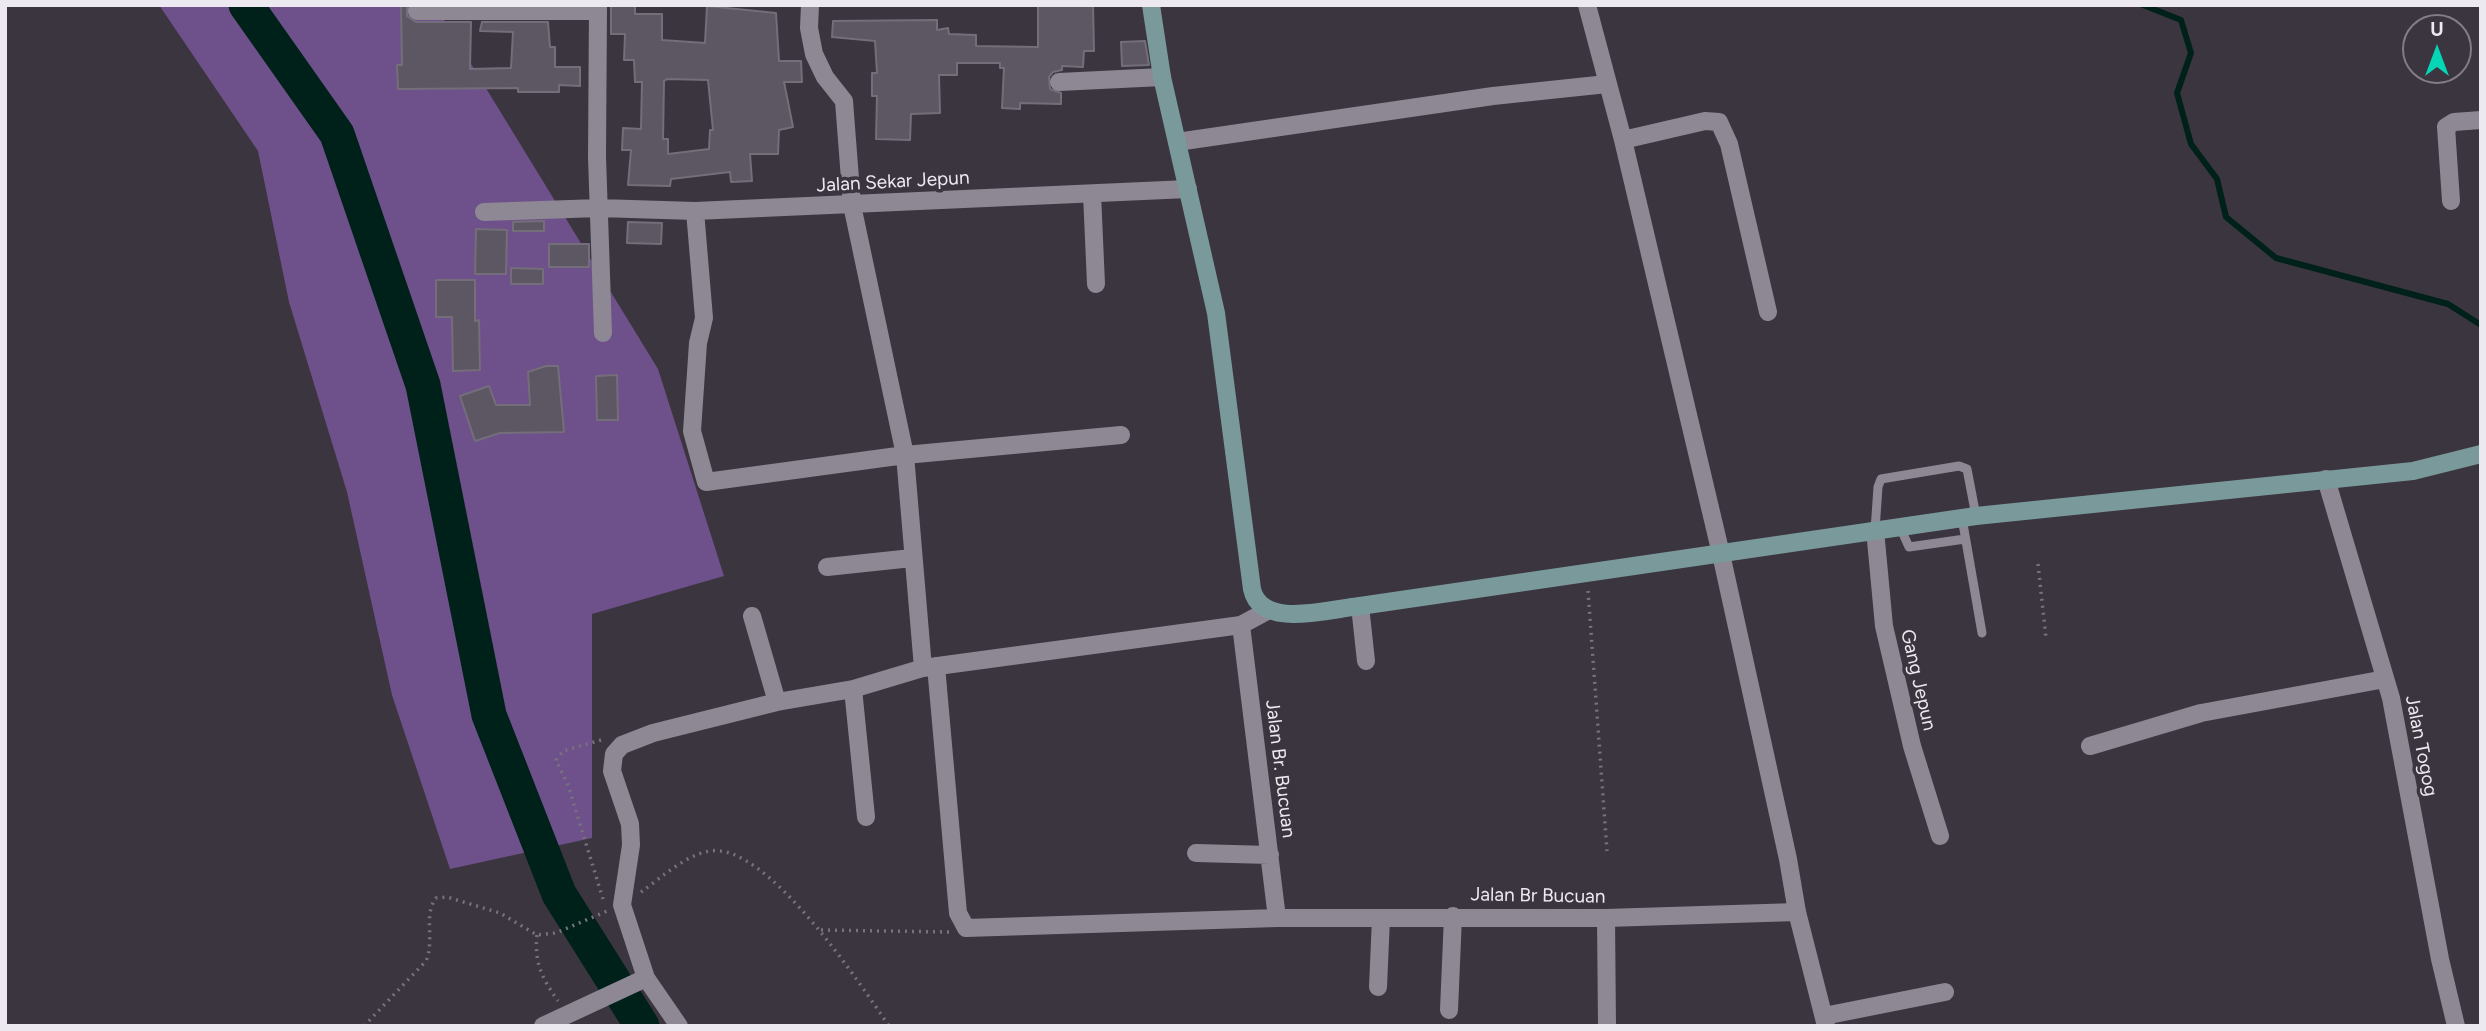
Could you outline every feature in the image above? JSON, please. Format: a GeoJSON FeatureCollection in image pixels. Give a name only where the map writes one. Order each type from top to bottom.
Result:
{"type":"FeatureCollection","features":[{"type":"Feature","properties":{"kind":"main road"},"geometry":{"type":"LineString","coordinates":[[1151,5],[1162,78],[1216,313],[1254,600],[1267,611],[1290,613],[1360,606],[1969,517],[2413,471],[2459,462],[2481,454]]}},
{"type":"Feature","properties":{"kind":"street"},"geometry":{"type":"LineString","coordinates":[[810,5],[809,28],[814,54],[825,78],[844,102],[852,205],[905,456],[912,558],[930,667],[958,913],[966,928]]}},
{"type":"Feature","properties":{"kind":"street"},"geometry":{"type":"LineString","coordinates":[[1587,5],[1623,140],[1721,554],[1786,846],[1797,912],[1825,1021],[1945,992]]}},
{"type":"Feature","properties":{"kind":"street"},"geometry":{"type":"LineString","coordinates":[[417,11],[598,8],[603,333]]}},
{"type":"Feature","properties":{"kind":"street"},"geometry":{"type":"LineString","coordinates":[[1059,82],[1162,78]]}},
{"type":"Feature","properties":{"kind":"street"},"geometry":{"type":"LineString","coordinates":[[1177,142],[1493,96],[1607,84]]}},
{"type":"Feature","properties":{"kind":"street"},"geometry":{"type":"LineString","coordinates":[[2451,201],[2446,127],[2461,120],[2481,120]]}},
{"type":"Feature","properties":{"kind":"street"},"geometry":{"type":"LineString","coordinates":[[1623,140],[1705,121],[1719,122],[1729,144],[1768,312]]}},
{"type":"Feature","properties":{"kind":"street","name":"Jalan Sekar Jepun"},"geometry":{"type":"LineString","coordinates":[[484,212],[599,208],[695,211],[1188,189]]}},
{"type":"Feature","properties":{"kind":"street"},"geometry":{"type":"LineString","coordinates":[[1092,194],[1096,284]]}},
{"type":"Feature","properties":{"kind":"street"},"geometry":{"type":"LineString","coordinates":[[695,211],[704,318],[698,343],[692,431],[703,464],[704,480],[713,483],[905,456],[1122,435]]}},
{"type":"Feature","properties":{"kind":"street","name":"Jalan Togog"},"geometry":{"type":"LineString","coordinates":[[2326,479],[2391,698],[2440,959],[2456,1026]]}},
{"type":"Feature","properties":{"kind":"street","name":"Gang Jepun"},"geometry":{"type":"LineString","coordinates":[[1875,530],[1884,626],[1912,746],[1940,836]]}},
{"type":"Feature","properties":{"kind":"street"},"geometry":{"type":"LineString","coordinates":[[827,567],[912,558]]}},
{"type":"Feature","properties":{"kind":"street"},"geometry":{"type":"LineString","coordinates":[[1360,606],[1366,661]]}},
{"type":"Feature","properties":{"kind":"street"},"geometry":{"type":"LineString","coordinates":[[679,1026],[642,980],[622,905],[631,845],[630,824],[612,772],[614,754],[622,745],[653,733],[777,702],[853,689],[930,667],[1241,625],[1267,611]]}},
{"type":"Feature","properties":{"kind":"street"},"geometry":{"type":"LineString","coordinates":[[752,616],[777,702]]}},
{"type":"Feature","properties":{"kind":"street","name":"Jalan Br. Bucuan"},"geometry":{"type":"LineString","coordinates":[[1241,625],[1278,918]]}},
{"type":"Feature","properties":{"kind":"street"},"geometry":{"type":"LineString","coordinates":[[2090,746],[2201,713],[2385,679]]}},
{"type":"Feature","properties":{"kind":"street"},"geometry":{"type":"LineString","coordinates":[[853,689],[866,817]]}},
{"type":"Feature","properties":{"kind":"street"},"geometry":{"type":"LineString","coordinates":[[1196,853],[1270,855]]}},
{"type":"Feature","properties":{"kind":"street","name":"Jalan Br Bucuan"},"geometry":{"type":"LineString","coordinates":[[966,928],[1278,918],[1606,918],[1797,912]]}},
{"type":"Feature","properties":{"kind":"street"},"geometry":{"type":"LineString","coordinates":[[1449,1010],[1453,916]]}},
{"type":"Feature","properties":{"kind":"street"},"geometry":{"type":"LineString","coordinates":[[1378,987],[1381,918]]}},
{"type":"Feature","properties":{"kind":"street"},"geometry":{"type":"LineString","coordinates":[[1606,918],[1606,1026]]}},
{"type":"Feature","properties":{"kind":"street"},"geometry":{"type":"LineString","coordinates":[[543,1026],[642,980]]}},
{"type":"Feature","properties":{"kind":"lane"},"geometry":{"type":"LineString","coordinates":[[1875,530],[1878,487],[1881,480],[1955,467],[1967,469],[1969,517],[1965,538],[1983,633]]}},
{"type":"Feature","properties":{"kind":"lane"},"geometry":{"type":"LineString","coordinates":[[1900,527],[1909,547],[1965,538]]}},
{"type":"Feature","properties":{"kind":"path"},"geometry":{"type":"LineString","coordinates":[[2038,564],[2046,638]]}},
{"type":"Feature","properties":{"kind":"path"},"geometry":{"type":"LineString","coordinates":[[1587,572],[1606,851]]}},
{"type":"Feature","properties":{"kind":"path"},"geometry":{"type":"LineString","coordinates":[[363,1026],[426,961],[430,952],[430,905],[436,898],[447,897],[500,913],[537,935],[556,933],[607,911],[568,785],[556,760],[564,751],[597,739],[622,745]]}},
{"type":"Feature","properties":{"kind":"path"},"geometry":{"type":"LineString","coordinates":[[622,905],[696,855],[727,851],[769,878],[821,930],[889,1026]]}},
{"type":"Feature","properties":{"kind":"path"},"geometry":{"type":"LineString","coordinates":[[821,930],[915,933],[966,928]]}},
{"type":"Feature","properties":{"kind":"path"},"geometry":{"type":"LineString","coordinates":[[537,935],[535,956],[540,973],[574,1011]]}},
{"type":"Feature","properties":{"kind":"shaded area"},"geometry":{"type":"Polygon","coordinates":[[[159,5],[435,5],[658,369],[724,576],[592,614],[592,838],[450,869],[392,695],[347,492],[289,302],[258,151],[159,5]]]}},
{"type":"Feature","properties":{"kind":"building"},"geometry":{"type":"Polygon","coordinates":[[[401,5],[407,5],[407,16],[416,22],[471,22],[470,69],[511,68],[513,32],[480,31],[482,22],[548,22],[550,47],[555,47],[555,67],[580,67],[580,86],[559,85],[559,92],[518,92],[518,88],[398,89],[397,65],[402,65],[401,5]]]}},
{"type":"Feature","properties":{"kind":"building"},"geometry":{"type":"Polygon","coordinates":[[[611,5],[635,5],[635,14],[662,14],[662,40],[705,43],[707,6],[776,13],[779,61],[801,61],[802,82],[784,82],[793,127],[779,130],[778,154],[750,154],[752,181],[731,182],[730,172],[671,179],[670,186],[628,185],[631,150],[622,150],[623,128],[641,129],[642,82],[635,82],[634,60],[624,60],[625,34],[611,34],[611,5]],[[708,80],[664,81],[663,139],[668,139],[668,154],[709,149],[710,130],[713,130],[708,80]]]}},
{"type":"Feature","properties":{"kind":"building"},"geometry":{"type":"Polygon","coordinates":[[[1038,5],[1093,5],[1094,51],[1084,51],[1083,67],[1062,66],[1062,70],[1053,72],[1049,77],[1050,89],[1061,93],[1061,104],[1020,103],[1020,109],[1002,108],[1004,68],[1000,68],[1000,63],[957,63],[957,75],[939,75],[940,113],[911,114],[910,140],[876,139],[877,96],[872,96],[872,73],[877,73],[875,41],[832,37],[833,21],[937,20],[937,30],[948,28],[949,34],[976,35],[976,46],[1038,47],[1038,5]]]}},
{"type":"Feature","properties":{"kind":"building"},"geometry":{"type":"Polygon","coordinates":[[[1145,41],[1149,65],[1122,66],[1121,42],[1145,41]]]}},
{"type":"Feature","properties":{"kind":"building"},"geometry":{"type":"Polygon","coordinates":[[[544,221],[544,231],[513,231],[513,222],[544,221]]]}},
{"type":"Feature","properties":{"kind":"building"},"geometry":{"type":"Polygon","coordinates":[[[628,222],[662,223],[661,244],[627,243],[628,222]]]}},
{"type":"Feature","properties":{"kind":"building"},"geometry":{"type":"Polygon","coordinates":[[[476,229],[507,230],[506,274],[475,274],[476,229]]]}},
{"type":"Feature","properties":{"kind":"building"},"geometry":{"type":"Polygon","coordinates":[[[549,244],[589,244],[589,267],[549,267],[549,244]]]}},
{"type":"Feature","properties":{"kind":"building"},"geometry":{"type":"Polygon","coordinates":[[[511,268],[543,269],[543,284],[511,284],[511,268]]]}},
{"type":"Feature","properties":{"kind":"building"},"geometry":{"type":"Polygon","coordinates":[[[436,280],[475,280],[475,321],[479,320],[480,370],[453,371],[452,317],[436,317],[436,280]]]}},
{"type":"Feature","properties":{"kind":"building"},"geometry":{"type":"Polygon","coordinates":[[[546,366],[558,366],[564,432],[500,433],[475,441],[460,396],[489,386],[496,405],[530,405],[528,372],[546,366]]]}},
{"type":"Feature","properties":{"kind":"building"},"geometry":{"type":"Polygon","coordinates":[[[617,375],[618,420],[597,420],[596,376],[617,375]]]}},
{"type":"Feature","properties":{"kind":"waterway"},"geometry":{"type":"LineString","coordinates":[[246,5],[337,134],[423,385],[489,715],[559,894],[642,1026]]}},
{"type":"Feature","properties":{"kind":"waterway"},"geometry":{"type":"LineString","coordinates":[[2143,5],[2181,20],[2191,53],[2177,93],[2191,144],[2217,179],[2226,217],[2276,258],[2448,304],[2481,325]]}}]}
